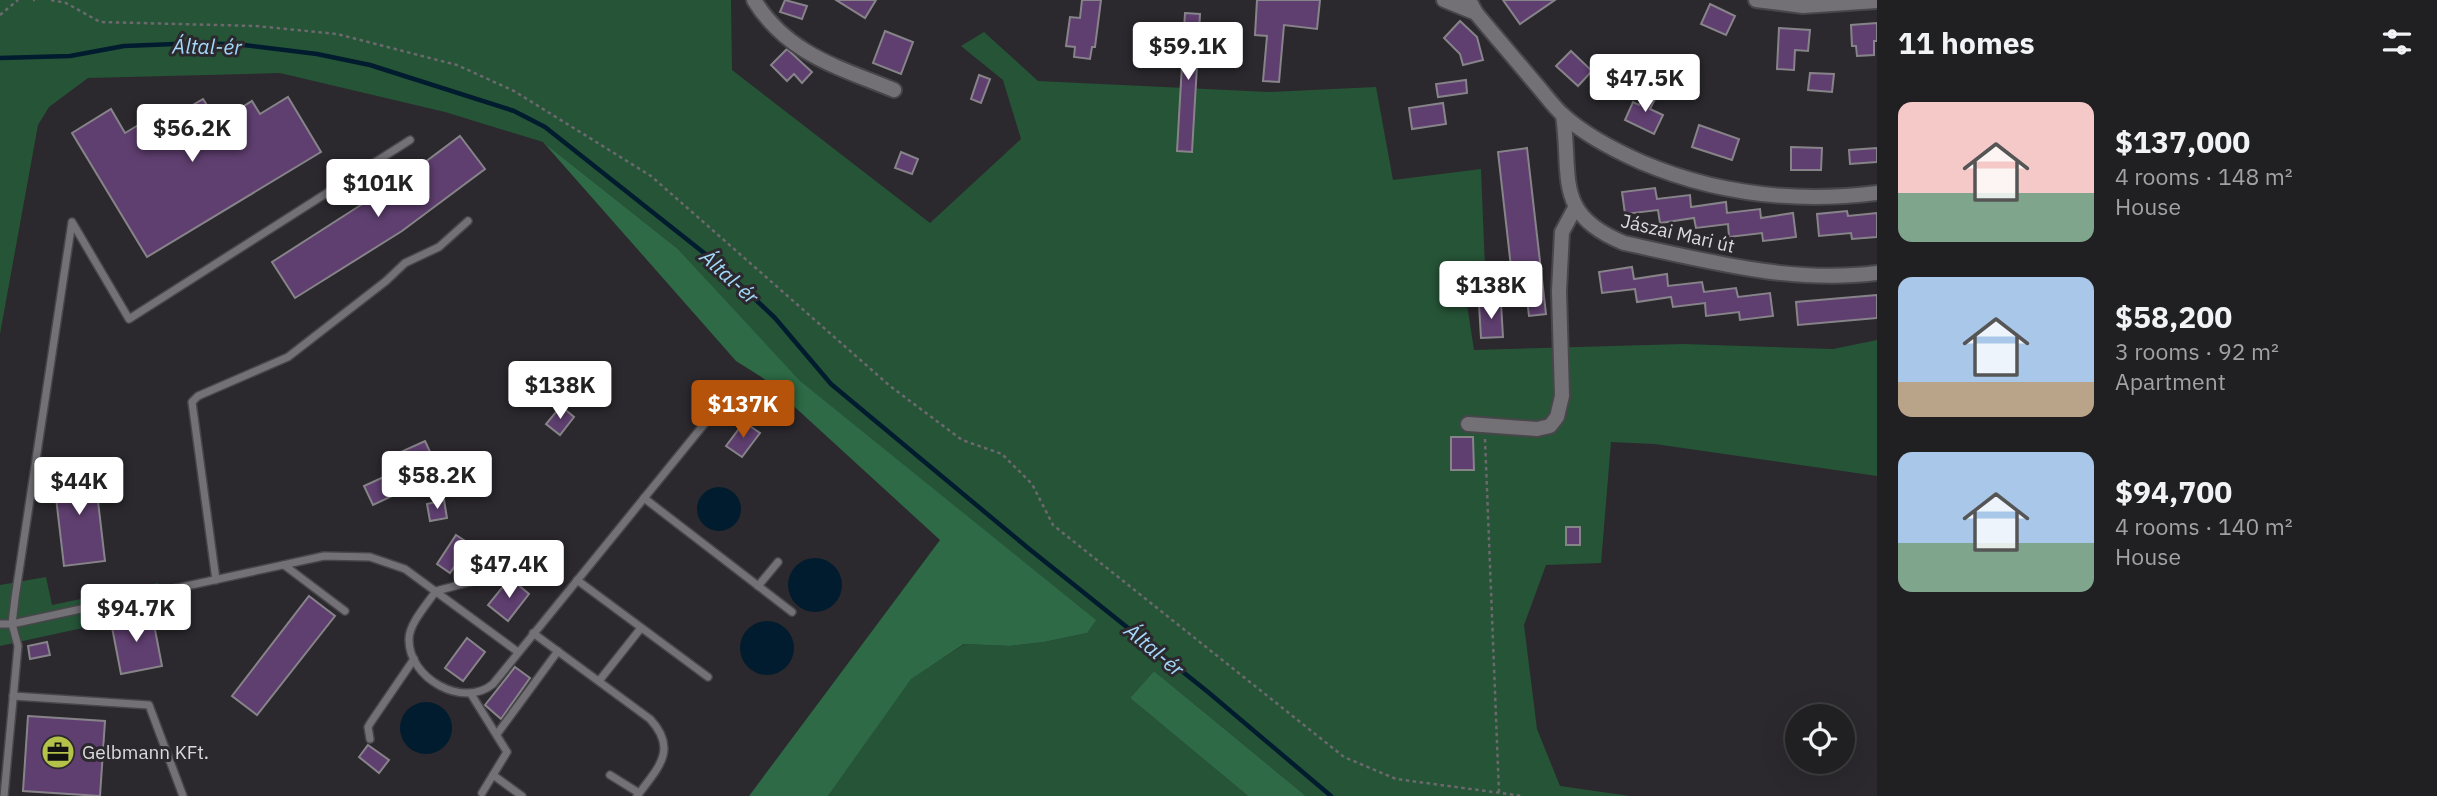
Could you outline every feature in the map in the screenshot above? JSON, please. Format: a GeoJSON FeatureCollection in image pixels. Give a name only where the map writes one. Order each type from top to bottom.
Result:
{"type":"FeatureCollection","features":[{"type":"Feature","properties":{"kind":"street"},"geometry":{"type":"LineString","coordinates":[[754,0],[776,30],[794,46],[894,90]]}},
{"type":"Feature","properties":{"kind":"street"},"geometry":{"type":"LineString","coordinates":[[1444,0],[1473,7],[1563,115],[1625,155],[1683,179],[1708,185],[1790,197],[1877,193]]}},
{"type":"Feature","properties":{"kind":"street"},"geometry":{"type":"LineString","coordinates":[[1756,0],[1803,6],[1877,1]]}},
{"type":"Feature","properties":{"kind":"street"},"geometry":{"type":"LineString","coordinates":[[1468,424],[1537,429],[1550,426],[1557,418],[1562,396],[1559,291],[1562,232],[1575,208],[1567,172],[1563,115]]}},
{"type":"Feature","properties":{"kind":"street","name":"Jászai Mari út"},"geometry":{"type":"LineString","coordinates":[[1575,208],[1591,226],[1624,243],[1772,273],[1806,276],[1877,273]]}},
{"type":"Feature","properties":{"kind":"lane"},"geometry":{"type":"LineString","coordinates":[[4,796],[18,646],[12,624],[72,222],[128,320],[410,140]]}},
{"type":"Feature","properties":{"kind":"lane"},"geometry":{"type":"LineString","coordinates":[[216,580],[192,402],[208,391],[288,357],[386,281],[405,262],[439,247],[468,221]]}},
{"type":"Feature","properties":{"kind":"lane"},"geometry":{"type":"LineString","coordinates":[[502,578],[489,577],[436,592],[410,634],[414,659],[420,669],[436,683],[453,692],[471,694],[494,684],[710,417],[722,409],[736,407]]}},
{"type":"Feature","properties":{"kind":"lane"},"geometry":{"type":"LineString","coordinates":[[644,498],[792,612]]}},
{"type":"Feature","properties":{"kind":"lane"},"geometry":{"type":"LineString","coordinates":[[0,624],[12,624],[324,556],[370,557],[405,569],[518,652]]}},
{"type":"Feature","properties":{"kind":"lane"},"geometry":{"type":"LineString","coordinates":[[758,586],[778,562]]}},
{"type":"Feature","properties":{"kind":"lane"},"geometry":{"type":"LineString","coordinates":[[284,565],[345,611]]}},
{"type":"Feature","properties":{"kind":"lane"},"geometry":{"type":"LineString","coordinates":[[577,580],[708,677]]}},
{"type":"Feature","properties":{"kind":"lane"},"geometry":{"type":"LineString","coordinates":[[598,681],[641,628]]}},
{"type":"Feature","properties":{"kind":"lane"},"geometry":{"type":"LineString","coordinates":[[533,633],[650,719],[661,733],[665,752],[663,759],[638,795],[610,775]]}},
{"type":"Feature","properties":{"kind":"lane"},"geometry":{"type":"LineString","coordinates":[[497,734],[558,651]]}},
{"type":"Feature","properties":{"kind":"lane"},"geometry":{"type":"LineString","coordinates":[[370,739],[368,727],[414,659]]}},
{"type":"Feature","properties":{"kind":"lane"},"geometry":{"type":"LineString","coordinates":[[471,694],[507,752],[482,793]]}},
{"type":"Feature","properties":{"kind":"lane"},"geometry":{"type":"LineString","coordinates":[[13,696],[149,705],[183,796]]}},
{"type":"Feature","properties":{"kind":"lane"},"geometry":{"type":"LineString","coordinates":[[493,775],[522,796]]}},
{"type":"Feature","properties":{"kind":"path"},"geometry":{"type":"LineString","coordinates":[[0,15],[18,0]]}},
{"type":"Feature","properties":{"kind":"path"},"geometry":{"type":"LineString","coordinates":[[51,0],[66,3],[100,22],[256,26],[337,34],[457,65],[514,91],[651,176],[890,386],[962,440],[1002,454],[1032,484],[1053,525],[1344,757],[1396,779],[1523,796]]}},
{"type":"Feature","properties":{"kind":"path"},"geometry":{"type":"LineString","coordinates":[[1485,425],[1499,793]]}},
{"type":"Feature","properties":{"kind":"green space"},"geometry":{"type":"Polygon","coordinates":[[[0,0],[731,0],[732,70],[930,223],[1021,139],[1003,80],[961,46],[984,32],[1038,81],[1269,92],[1376,87],[1393,180],[1481,169],[1486,294],[1466,298],[1474,350],[1683,344],[1833,349],[1877,340],[1877,476],[1655,444],[1611,442],[1601,563],[1546,565],[1524,625],[1537,729],[1560,786],[1630,796],[1306,796],[1154,671],[1130,698],[1248,796],[828,796],[911,678],[965,644],[1010,646],[1087,633],[799,381],[678,249],[543,142],[445,112],[280,73],[88,78],[49,107],[38,125],[0,334],[0,0]]]}},
{"type":"Feature","properties":{"kind":"green space"},"geometry":{"type":"Polygon","coordinates":[[[543,142],[678,249],[800,381],[1096,620],[1087,633],[1010,646],[964,644],[911,679],[828,796],[749,796],[940,540],[763,378],[736,361],[543,142]]]}},
{"type":"Feature","properties":{"kind":"green space"},"geometry":{"type":"Polygon","coordinates":[[[46,577],[52,605],[158,583],[165,610],[0,646],[0,585],[46,577]]]}},
{"type":"Feature","properties":{"kind":"green space"},"geometry":{"type":"Polygon","coordinates":[[[1154,671],[1306,796],[1248,796],[1130,698],[1154,671]]]}},
{"type":"Feature","properties":{"kind":"water"},"geometry":{"type":"Polygon","coordinates":[[[719,487],[728,488],[735,493],[740,500],[740,518],[735,525],[728,530],[719,531],[710,530],[703,525],[698,518],[697,509],[698,500],[703,493],[710,488],[719,487]]]}},
{"type":"Feature","properties":{"kind":"water"},"geometry":{"type":"Polygon","coordinates":[[[820,558],[830,562],[838,570],[842,585],[838,600],[830,608],[810,612],[800,608],[792,600],[788,580],[792,570],[800,562],[820,558]]]}},
{"type":"Feature","properties":{"kind":"water"},"geometry":{"type":"Polygon","coordinates":[[[772,621],[782,625],[790,633],[794,648],[790,663],[782,671],[762,675],[752,671],[744,663],[740,643],[744,633],[752,625],[772,621]]]}},
{"type":"Feature","properties":{"kind":"water"},"geometry":{"type":"Polygon","coordinates":[[[426,702],[436,704],[444,710],[450,718],[450,738],[444,746],[436,752],[426,754],[416,752],[408,746],[402,738],[400,728],[402,718],[408,710],[416,704],[426,702]]]}},
{"type":"Feature","properties":{"kind":"building"},"geometry":{"type":"Polygon","coordinates":[[[785,0],[807,6],[802,19],[780,12],[785,0]]]}},
{"type":"Feature","properties":{"kind":"building"},"geometry":{"type":"Polygon","coordinates":[[[836,0],[876,0],[865,18],[836,0]]]}},
{"type":"Feature","properties":{"kind":"building"},"geometry":{"type":"Polygon","coordinates":[[[1082,0],[1101,0],[1095,47],[1092,47],[1090,59],[1074,57],[1075,47],[1066,46],[1070,17],[1080,18],[1082,0]]]}},
{"type":"Feature","properties":{"kind":"building"},"geometry":{"type":"Polygon","coordinates":[[[1257,0],[1320,0],[1317,29],[1284,25],[1279,82],[1263,81],[1267,36],[1255,35],[1257,0]]]}},
{"type":"Feature","properties":{"kind":"building"},"geometry":{"type":"Polygon","coordinates":[[[1503,0],[1555,0],[1520,24],[1503,0]]]}},
{"type":"Feature","properties":{"kind":"building"},"geometry":{"type":"Polygon","coordinates":[[[1710,4],[1735,16],[1726,35],[1701,24],[1710,4]]]}},
{"type":"Feature","properties":{"kind":"building"},"geometry":{"type":"Polygon","coordinates":[[[1185,13],[1200,14],[1192,152],[1177,151],[1185,13]]]}},
{"type":"Feature","properties":{"kind":"building"},"geometry":{"type":"Polygon","coordinates":[[[1460,21],[1477,37],[1483,60],[1463,65],[1460,54],[1444,38],[1460,21]]]}},
{"type":"Feature","properties":{"kind":"building"},"geometry":{"type":"Polygon","coordinates":[[[1877,23],[1874,55],[1857,56],[1856,46],[1852,46],[1851,25],[1877,23]]]}},
{"type":"Feature","properties":{"kind":"building"},"geometry":{"type":"Polygon","coordinates":[[[1779,28],[1810,30],[1808,51],[1795,50],[1794,70],[1777,69],[1779,28]]]}},
{"type":"Feature","properties":{"kind":"building"},"geometry":{"type":"Polygon","coordinates":[[[885,31],[913,42],[901,74],[873,63],[885,31]]]}},
{"type":"Feature","properties":{"kind":"building"},"geometry":{"type":"Polygon","coordinates":[[[787,49],[812,72],[802,83],[794,74],[787,81],[771,65],[787,49]]]}},
{"type":"Feature","properties":{"kind":"building"},"geometry":{"type":"Polygon","coordinates":[[[1571,51],[1592,71],[1578,86],[1556,66],[1571,51]]]}},
{"type":"Feature","properties":{"kind":"building"},"geometry":{"type":"Polygon","coordinates":[[[1810,73],[1834,74],[1832,92],[1808,90],[1810,73]]]}},
{"type":"Feature","properties":{"kind":"building"},"geometry":{"type":"Polygon","coordinates":[[[979,75],[990,79],[981,103],[971,99],[979,75]]]}},
{"type":"Feature","properties":{"kind":"building"},"geometry":{"type":"Polygon","coordinates":[[[1466,80],[1467,93],[1438,97],[1436,84],[1466,80]]]}},
{"type":"Feature","properties":{"kind":"building"},"geometry":{"type":"Polygon","coordinates":[[[1646,92],[1656,97],[1650,109],[1663,115],[1654,134],[1625,120],[1633,102],[1639,105],[1646,92]]]}},
{"type":"Feature","properties":{"kind":"building"},"geometry":{"type":"Polygon","coordinates":[[[288,97],[321,152],[147,257],[72,133],[111,109],[125,133],[162,111],[167,120],[203,99],[218,122],[252,101],[260,114],[288,97]]]}},
{"type":"Feature","properties":{"kind":"building"},"geometry":{"type":"Polygon","coordinates":[[[1443,103],[1446,124],[1412,129],[1409,108],[1443,103]]]}},
{"type":"Feature","properties":{"kind":"building"},"geometry":{"type":"Polygon","coordinates":[[[1699,125],[1739,139],[1732,160],[1692,147],[1699,125]]]}},
{"type":"Feature","properties":{"kind":"building"},"geometry":{"type":"Polygon","coordinates":[[[460,136],[485,169],[402,231],[295,298],[272,262],[367,201],[369,204],[460,136]]]}},
{"type":"Feature","properties":{"kind":"building"},"geometry":{"type":"Polygon","coordinates":[[[1791,147],[1822,148],[1821,170],[1791,170],[1791,147]]]}},
{"type":"Feature","properties":{"kind":"building"},"geometry":{"type":"Polygon","coordinates":[[[1527,148],[1546,314],[1529,316],[1524,275],[1512,276],[1498,152],[1527,148]]]}},
{"type":"Feature","properties":{"kind":"building"},"geometry":{"type":"Polygon","coordinates":[[[1877,148],[1877,162],[1850,164],[1849,150],[1877,148]]]}},
{"type":"Feature","properties":{"kind":"building"},"geometry":{"type":"Polygon","coordinates":[[[901,152],[918,159],[912,174],[895,168],[901,152]]]}},
{"type":"Feature","properties":{"kind":"building"},"geometry":{"type":"Polygon","coordinates":[[[1655,188],[1657,199],[1690,195],[1691,207],[1726,202],[1727,213],[1760,209],[1761,218],[1793,213],[1796,237],[1763,241],[1762,233],[1729,237],[1728,224],[1696,228],[1694,218],[1660,223],[1658,210],[1625,214],[1622,192],[1655,188]]]}},
{"type":"Feature","properties":{"kind":"building"},"geometry":{"type":"Polygon","coordinates":[[[1847,211],[1848,216],[1877,213],[1877,237],[1852,239],[1851,233],[1819,236],[1817,214],[1847,211]]]}},
{"type":"Feature","properties":{"kind":"building"},"geometry":{"type":"Polygon","coordinates":[[[1632,267],[1634,279],[1667,274],[1668,286],[1702,282],[1704,292],[1736,288],[1738,297],[1770,293],[1773,316],[1740,320],[1739,312],[1706,316],[1705,303],[1673,307],[1671,297],[1637,302],[1635,289],[1602,293],[1599,272],[1632,267]]]}},
{"type":"Feature","properties":{"kind":"building"},"geometry":{"type":"Polygon","coordinates":[[[1877,295],[1877,318],[1798,325],[1796,302],[1877,295]]]}},
{"type":"Feature","properties":{"kind":"building"},"geometry":{"type":"Polygon","coordinates":[[[1501,303],[1503,337],[1481,338],[1479,304],[1501,303]]]}},
{"type":"Feature","properties":{"kind":"building"},"geometry":{"type":"Polygon","coordinates":[[[561,406],[574,417],[560,435],[546,424],[561,406]]]}},
{"type":"Feature","properties":{"kind":"building"},"geometry":{"type":"Polygon","coordinates":[[[744,422],[760,433],[742,457],[726,446],[744,422]]]}},
{"type":"Feature","properties":{"kind":"building"},"geometry":{"type":"Polygon","coordinates":[[[1451,437],[1473,437],[1474,470],[1451,470],[1451,437]]]}},
{"type":"Feature","properties":{"kind":"building"},"geometry":{"type":"Polygon","coordinates":[[[425,441],[432,456],[410,466],[418,484],[373,505],[364,486],[399,470],[392,456],[425,441]]]}},
{"type":"Feature","properties":{"kind":"building"},"geometry":{"type":"Polygon","coordinates":[[[94,467],[105,561],[64,566],[53,472],[94,467]]]}},
{"type":"Feature","properties":{"kind":"building"},"geometry":{"type":"Polygon","coordinates":[[[444,500],[447,518],[430,521],[427,504],[444,500]]]}},
{"type":"Feature","properties":{"kind":"building"},"geometry":{"type":"Polygon","coordinates":[[[1566,527],[1580,527],[1580,545],[1566,545],[1566,527]]]}},
{"type":"Feature","properties":{"kind":"building"},"geometry":{"type":"Polygon","coordinates":[[[456,535],[470,544],[450,573],[437,564],[456,535]]]}},
{"type":"Feature","properties":{"kind":"building"},"geometry":{"type":"Polygon","coordinates":[[[510,578],[529,594],[508,621],[488,605],[510,578]]]}},
{"type":"Feature","properties":{"kind":"building"},"geometry":{"type":"Polygon","coordinates":[[[309,596],[335,616],[257,715],[232,696],[309,596]]]}},
{"type":"Feature","properties":{"kind":"building"},"geometry":{"type":"Polygon","coordinates":[[[152,614],[162,666],[121,674],[111,622],[152,614]]]}},
{"type":"Feature","properties":{"kind":"building"},"geometry":{"type":"Polygon","coordinates":[[[467,638],[485,652],[463,681],[445,668],[467,638]]]}},
{"type":"Feature","properties":{"kind":"building"},"geometry":{"type":"Polygon","coordinates":[[[47,642],[50,655],[30,659],[28,646],[47,642]]]}},
{"type":"Feature","properties":{"kind":"building"},"geometry":{"type":"Polygon","coordinates":[[[515,667],[530,678],[501,719],[485,705],[515,667]]]}},
{"type":"Feature","properties":{"kind":"building"},"geometry":{"type":"Polygon","coordinates":[[[28,716],[105,721],[100,796],[23,791],[28,716]]]}},
{"type":"Feature","properties":{"kind":"building"},"geometry":{"type":"Polygon","coordinates":[[[368,745],[389,760],[379,773],[359,757],[368,745]]]}},
{"type":"Feature","properties":{"kind":"waterway","name":"Által-ér"},"geometry":{"type":"LineString","coordinates":[[0,58],[70,56],[124,46],[201,43],[317,54],[370,65],[514,111],[545,127],[718,264],[775,318],[831,384],[1331,796]]}},
{"type":"Feature","properties":{"kind":"place","name":"Gelbmann KFt."},"geometry":{"type":"Point","coordinates":[58,752]}}]}
